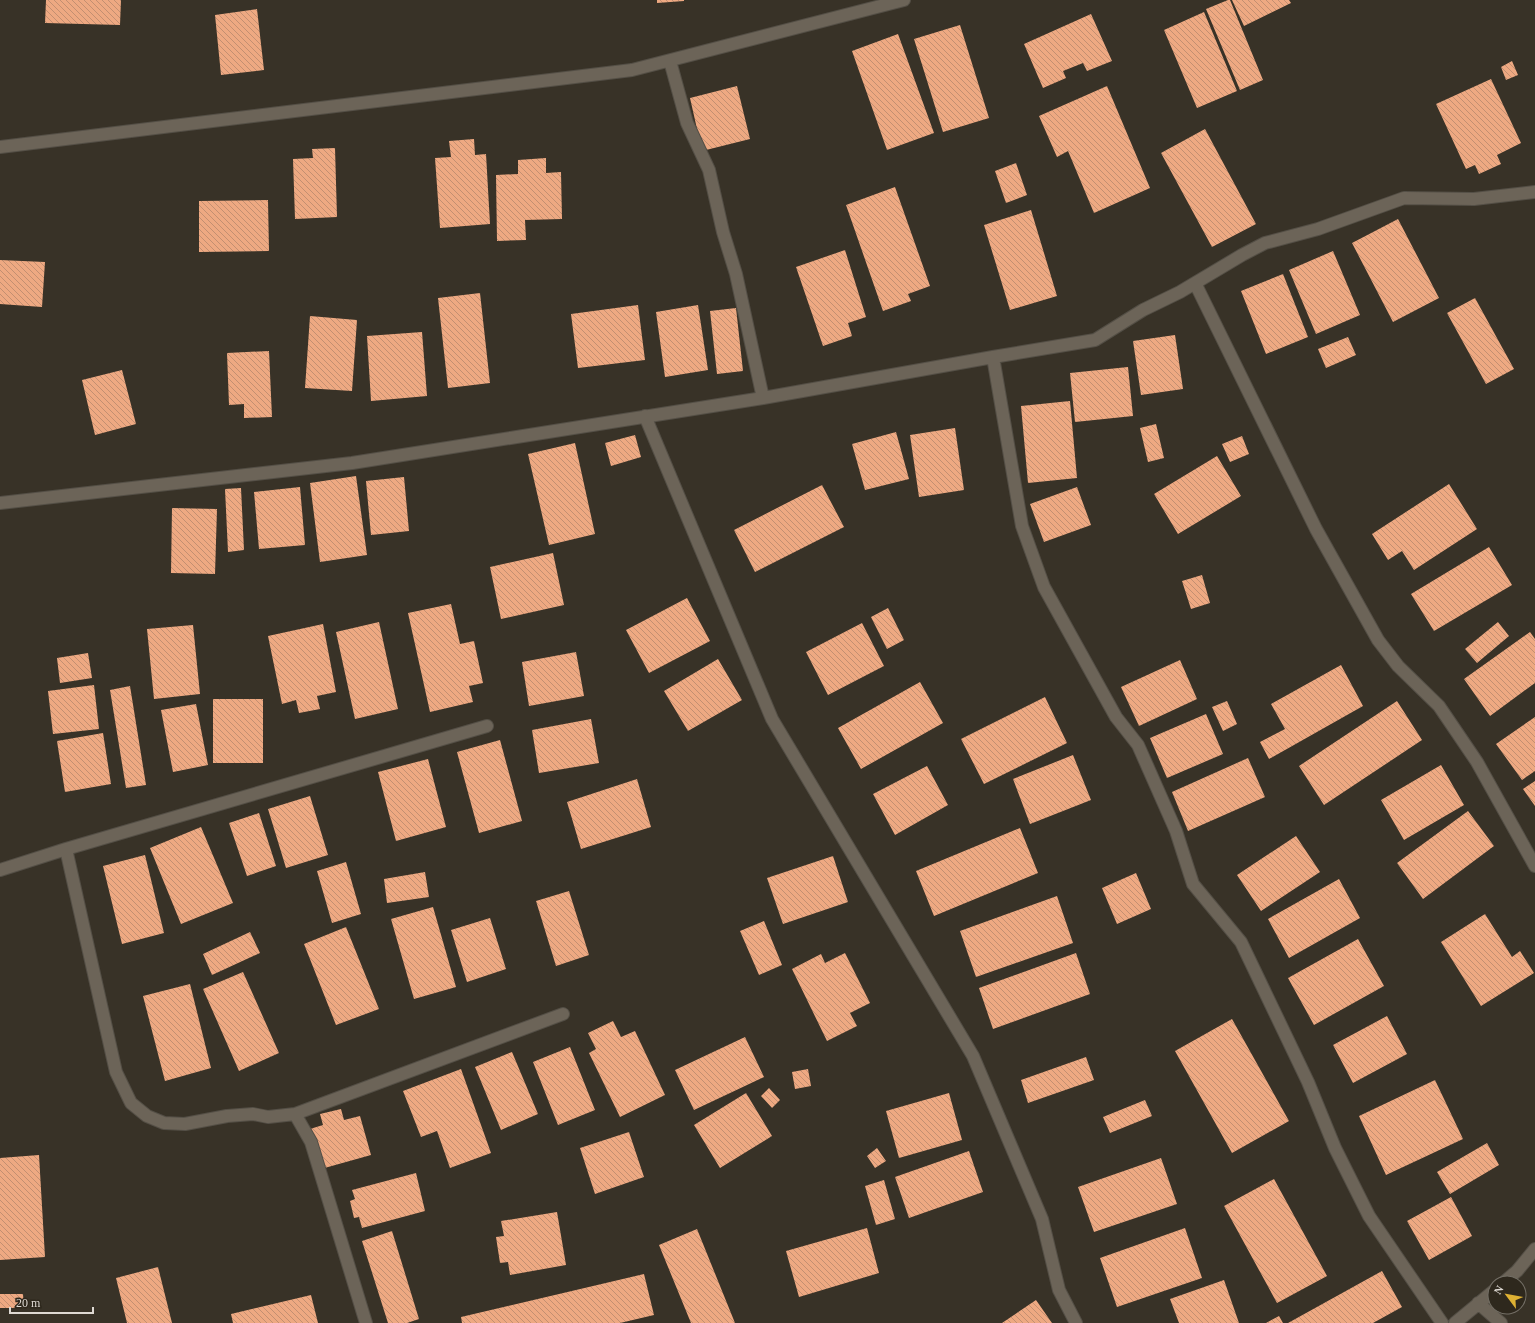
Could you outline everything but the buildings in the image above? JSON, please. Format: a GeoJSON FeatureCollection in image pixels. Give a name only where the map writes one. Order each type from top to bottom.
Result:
{"type":"FeatureCollection","features":[{"type":"Feature","properties":{"kind":"street"},"geometry":{"type":"LineString","coordinates":[[0,147],[632,70],[904,0]]}},
{"type":"Feature","properties":{"kind":"street"},"geometry":{"type":"LineString","coordinates":[[670,61],[687,123],[709,170],[723,232],[736,274],[762,398]]}},
{"type":"Feature","properties":{"kind":"street"},"geometry":{"type":"LineString","coordinates":[[0,503],[352,463],[762,398],[1095,340],[1143,310],[1180,292],[1265,243],[1318,229],[1404,198],[1474,199],[1535,192]]}},
{"type":"Feature","properties":{"kind":"street"},"geometry":{"type":"LineString","coordinates":[[1195,283],[1316,529],[1378,640],[1398,666],[1439,706],[1477,762],[1535,866]]}},
{"type":"Feature","properties":{"kind":"street"},"geometry":{"type":"LineString","coordinates":[[992,357],[1022,526],[1044,587],[1116,717],[1138,745],[1176,831],[1193,884],[1241,942],[1308,1082],[1335,1148],[1370,1216],[1442,1323]]}},
{"type":"Feature","properties":{"kind":"street"},"geometry":{"type":"LineString","coordinates":[[644,416],[772,719],[973,1056],[1042,1219],[1059,1290],[1076,1323]]}},
{"type":"Feature","properties":{"kind":"street"},"geometry":{"type":"LineString","coordinates":[[0,870],[66,849],[487,726]]}},
{"type":"Feature","properties":{"kind":"street"},"geometry":{"type":"LineString","coordinates":[[66,849],[116,1072],[130,1104],[147,1116],[164,1123],[185,1124],[227,1116],[253,1114],[268,1117],[295,1114],[563,1014]]}},
{"type":"Feature","properties":{"kind":"street"},"geometry":{"type":"LineString","coordinates":[[295,1114],[311,1142],[366,1323]]}},
{"type":"Feature","properties":{"kind":"street"},"geometry":{"type":"LineString","coordinates":[[1512,1275],[1535,1249]]}},
{"type":"Feature","properties":{"kind":"street"},"geometry":{"type":"LineString","coordinates":[[1455,1323],[1487,1296]]}},
{"type":"Feature","properties":{"kind":"street"},"geometry":{"type":"LineString","coordinates":[[1478,1303],[1501,1323]]}}]}
